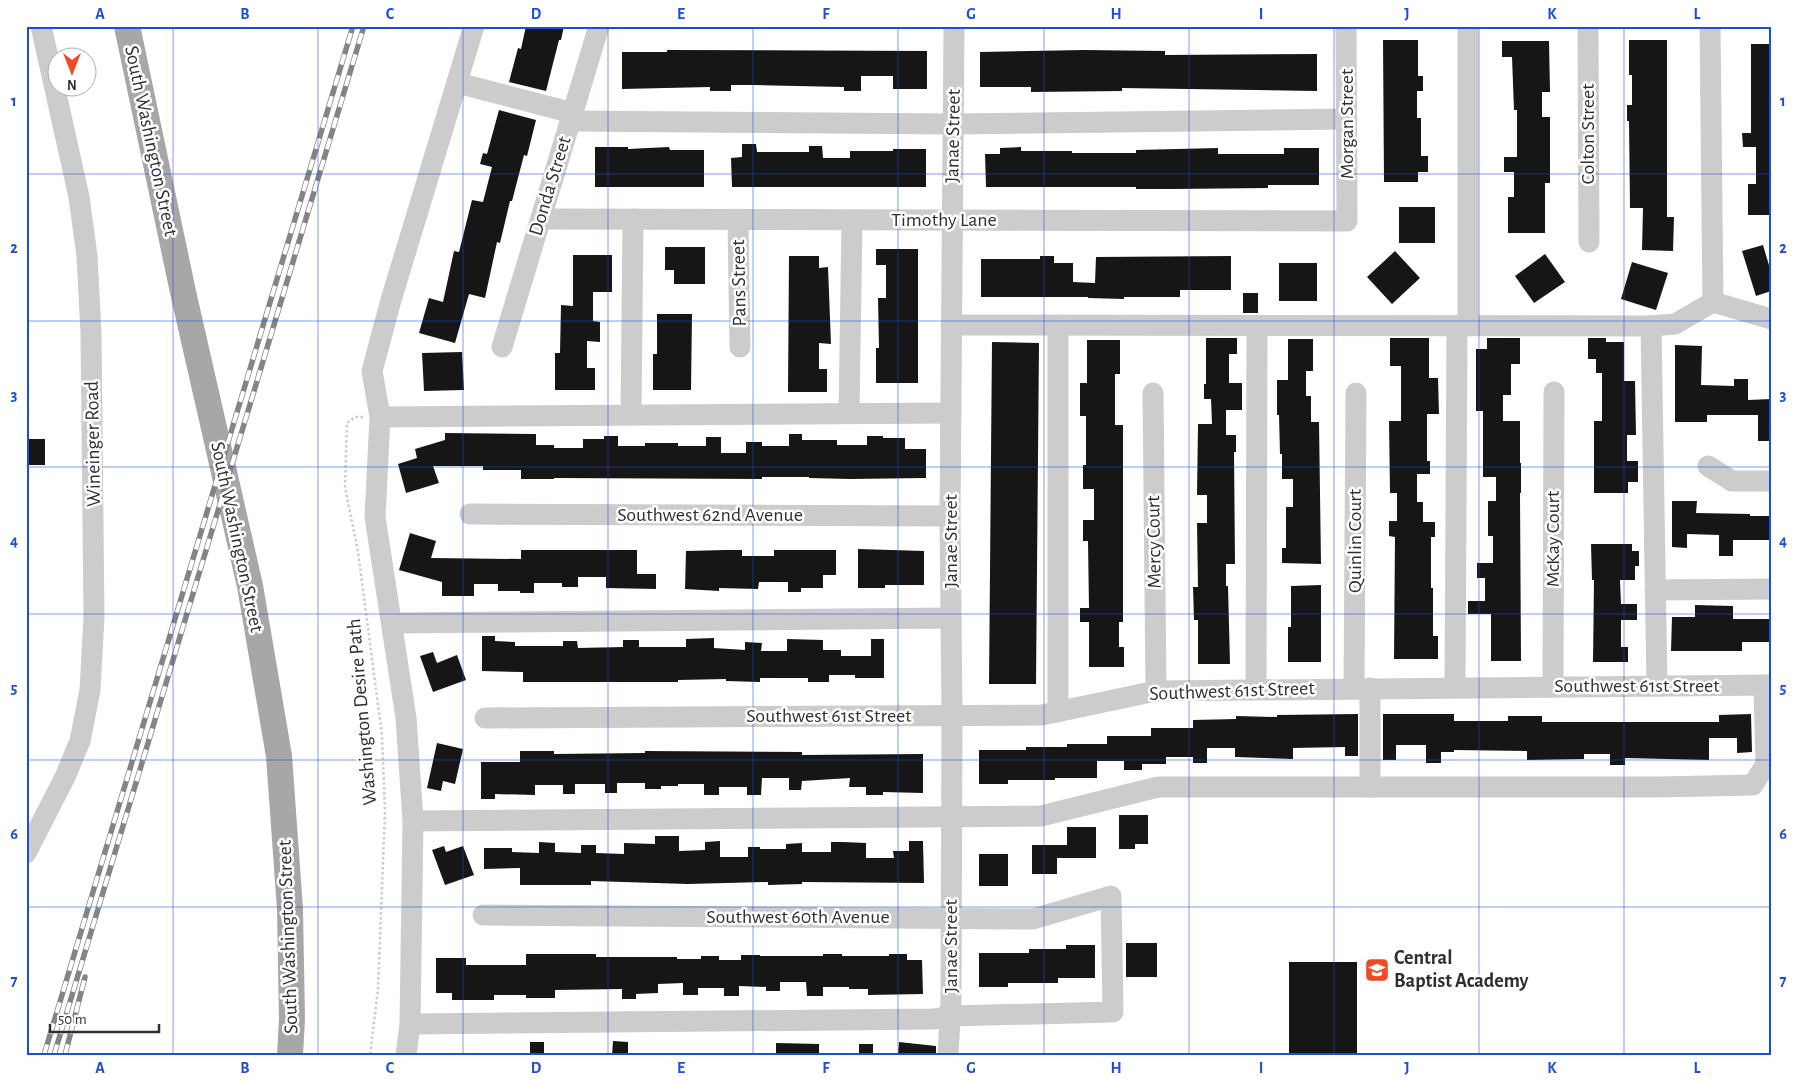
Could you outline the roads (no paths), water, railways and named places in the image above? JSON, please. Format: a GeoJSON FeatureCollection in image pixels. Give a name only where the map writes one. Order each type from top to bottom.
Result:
{"type":"FeatureCollection","features":[{"type":"Feature","properties":{"kind":"main road","name":"South Washington Street"},"geometry":{"type":"LineString","coordinates":[[127,26],[183,292],[250,586],[279,756],[290,909],[292,1019],[290,1055]]}},
{"type":"Feature","properties":{"kind":"street","name":"Wineinger Road"},"geometry":{"type":"LineString","coordinates":[[26,853],[65,777],[80,741],[90,690],[94,617],[91,333],[87,256],[77,188],[41,26]]}},
{"type":"Feature","properties":{"kind":"street"},"geometry":{"type":"LineString","coordinates":[[406,1055],[410,1024],[413,821],[406,718],[375,517],[380,418],[372,371],[391,300],[474,26]]}},
{"type":"Feature","properties":{"kind":"street","name":"Donda Street"},"geometry":{"type":"LineString","coordinates":[[502,346],[599,26]]}},
{"type":"Feature","properties":{"kind":"street","name":"Janae Street"},"geometry":{"type":"LineString","coordinates":[[948,1055],[950,1016],[952,716],[950,516],[954,26]]}},
{"type":"Feature","properties":{"kind":"street","name":"Morgan Street"},"geometry":{"type":"LineString","coordinates":[[1346,26],[1347,221]]}},
{"type":"Feature","properties":{"kind":"street"},"geometry":{"type":"LineString","coordinates":[[1455,687],[1468,26]]}},
{"type":"Feature","properties":{"kind":"street","name":"Colton Street"},"geometry":{"type":"LineString","coordinates":[[1588,26],[1589,242]]}},
{"type":"Feature","properties":{"kind":"street"},"geometry":{"type":"LineString","coordinates":[[1710,26],[1713,302]]}},
{"type":"Feature","properties":{"kind":"street"},"geometry":{"type":"LineString","coordinates":[[458,83],[571,117],[953,124],[1347,119]]}},
{"type":"Feature","properties":{"kind":"street","name":"Timothy Lane"},"geometry":{"type":"LineString","coordinates":[[541,219],[1347,221]]}},
{"type":"Feature","properties":{"kind":"street"},"geometry":{"type":"LineString","coordinates":[[631,415],[633,219]]}},
{"type":"Feature","properties":{"kind":"street","name":"Pans Street"},"geometry":{"type":"LineString","coordinates":[[738,220],[740,346]]}},
{"type":"Feature","properties":{"kind":"street"},"geometry":{"type":"LineString","coordinates":[[849,413],[852,220]]}},
{"type":"Feature","properties":{"kind":"street"},"geometry":{"type":"LineString","coordinates":[[951,325],[1651,326],[1675,324],[1713,302],[1771,319]]}},
{"type":"Feature","properties":{"kind":"street"},"geometry":{"type":"LineString","coordinates":[[1058,325],[1058,712]]}},
{"type":"Feature","properties":{"kind":"street"},"geometry":{"type":"LineString","coordinates":[[1256,690],[1257,326]]}},
{"type":"Feature","properties":{"kind":"street"},"geometry":{"type":"LineString","coordinates":[[1651,326],[1657,686]]}},
{"type":"Feature","properties":{"kind":"street","name":"McKay Court"},"geometry":{"type":"LineString","coordinates":[[1553,687],[1554,392]]}},
{"type":"Feature","properties":{"kind":"street","name":"Mercy Court"},"geometry":{"type":"LineString","coordinates":[[1153,393],[1156,691]]}},
{"type":"Feature","properties":{"kind":"street","name":"Quinlin Court"},"geometry":{"type":"LineString","coordinates":[[1356,393],[1362,688],[1370,788]]}},
{"type":"Feature","properties":{"kind":"street"},"geometry":{"type":"LineString","coordinates":[[380,418],[951,413]]}},
{"type":"Feature","properties":{"kind":"street"},"geometry":{"type":"LineString","coordinates":[[1708,466],[1732,481],[1771,481]]}},
{"type":"Feature","properties":{"kind":"street","name":"Southwest 62nd Avenue"},"geometry":{"type":"LineString","coordinates":[[470,514],[950,516]]}},
{"type":"Feature","properties":{"kind":"street"},"geometry":{"type":"LineString","coordinates":[[1656,590],[1771,589]]}},
{"type":"Feature","properties":{"kind":"street"},"geometry":{"type":"LineString","coordinates":[[392,623],[951,618]]}},
{"type":"Feature","properties":{"kind":"street"},"geometry":{"type":"LineString","coordinates":[[413,821],[1041,816],[1158,788],[1659,788],[1753,785],[1766,764],[1767,685]]}},
{"type":"Feature","properties":{"kind":"street","name":"Southwest 61st Street"},"geometry":{"type":"LineString","coordinates":[[485,718],[1042,715],[1156,691],[1767,685]]}},
{"type":"Feature","properties":{"kind":"street","name":"Southwest 60th Avenue"},"geometry":{"type":"LineString","coordinates":[[483,915],[1033,918],[1110,896],[1114,1012],[950,1016]]}},
{"type":"Feature","properties":{"kind":"street"},"geometry":{"type":"LineString","coordinates":[[410,1024],[934,1019],[950,1016]]}},
{"type":"Feature","properties":{"kind":"railway"},"geometry":{"type":"LineString","coordinates":[[44,1055],[353,26]]}},
{"type":"Feature","properties":{"kind":"railway"},"geometry":{"type":"LineString","coordinates":[[54,1055],[364,26]]}},
{"type":"Feature","properties":{"kind":"railway"},"geometry":{"type":"LineString","coordinates":[[65,1055],[85,977]]}},
{"type":"Feature","properties":{"kind":"place","name":"Central Baptist Academy"},"geometry":{"type":"Point","coordinates":[1377,970]}}]}
